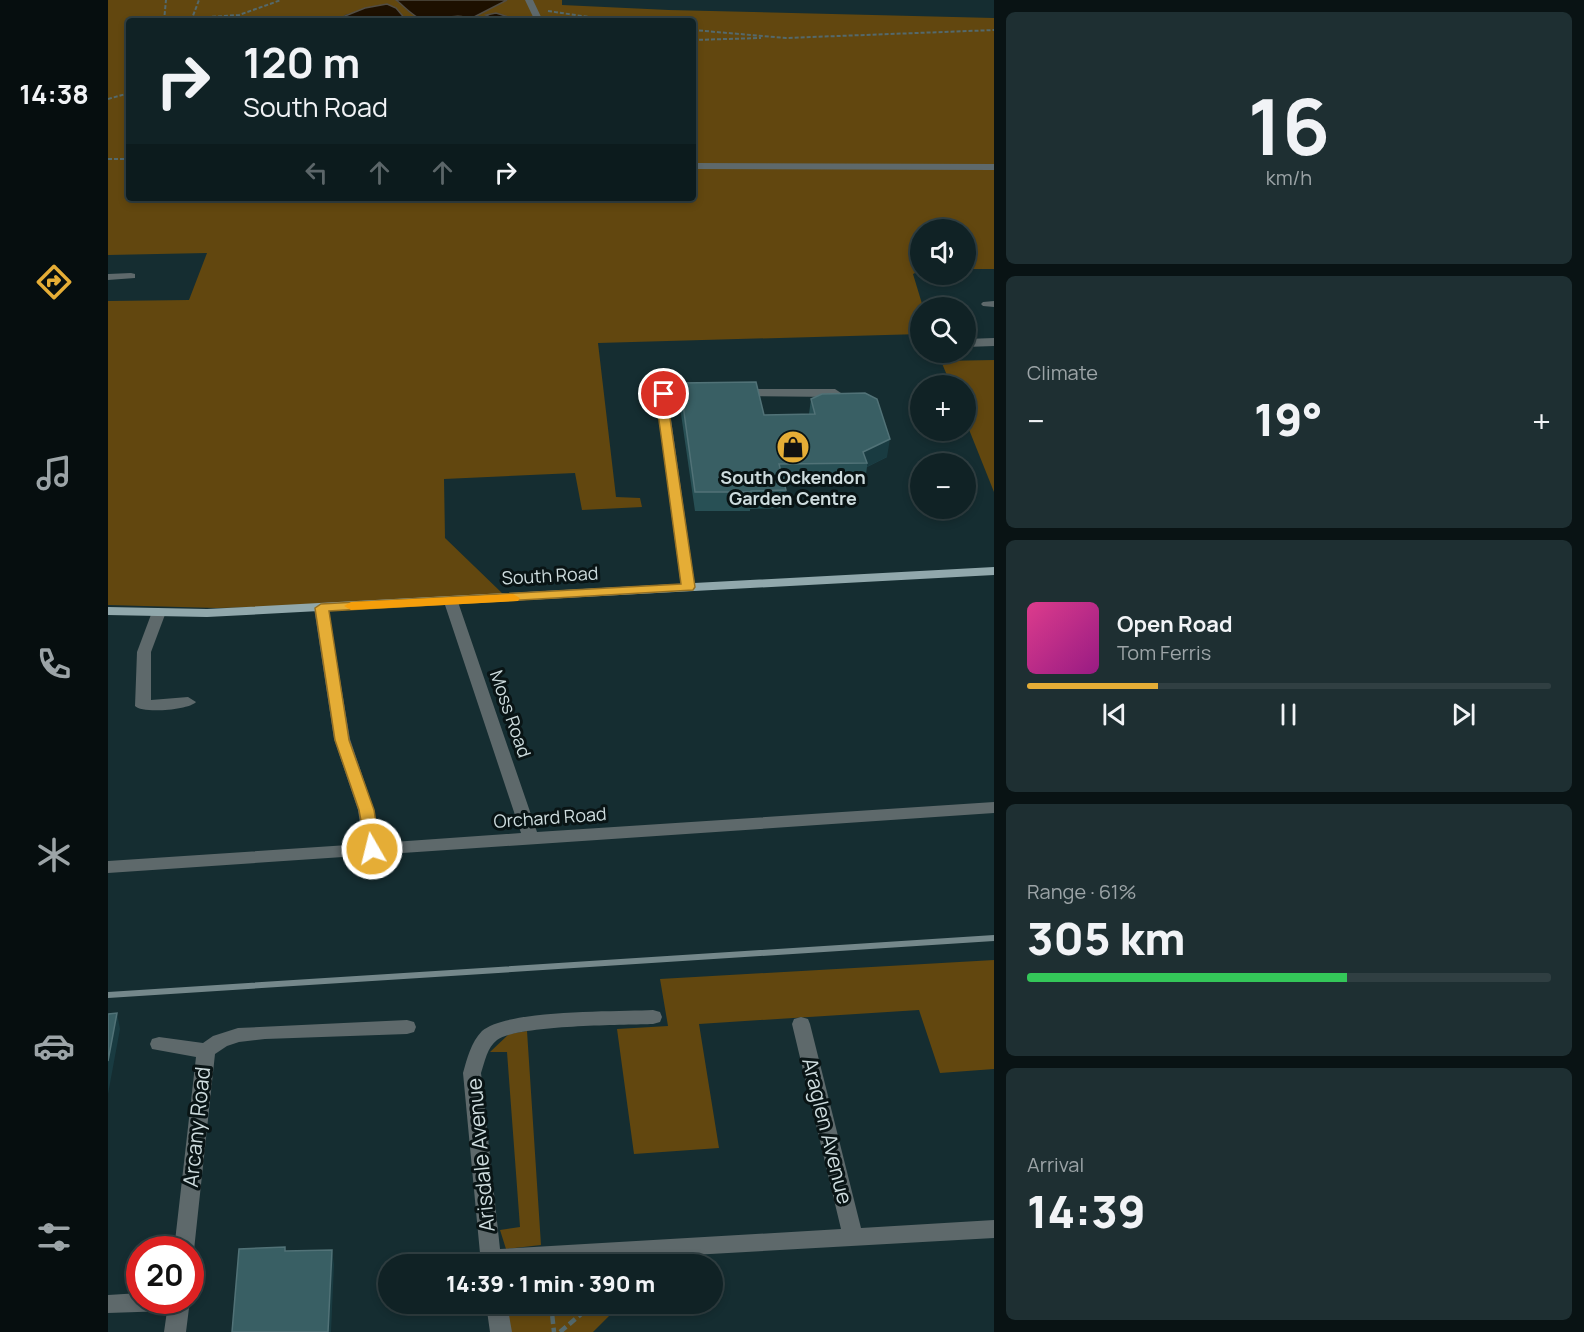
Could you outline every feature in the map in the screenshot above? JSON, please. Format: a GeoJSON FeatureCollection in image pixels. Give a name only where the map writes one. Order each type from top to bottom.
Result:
{"type":"FeatureCollection","features":[{"type":"Feature","properties":{"kind":"main road","name":"South Road"},"geometry":{"type":"LineString","coordinates":[[108,611],[207,613],[321,608],[994,572]]}},
{"type":"Feature","properties":{"kind":"street"},"geometry":{"type":"LineString","coordinates":[[531,4],[538,18]]}},
{"type":"Feature","properties":{"kind":"street"},"geometry":{"type":"LineString","coordinates":[[696,166],[994,167]]}},
{"type":"Feature","properties":{"kind":"street"},"geometry":{"type":"LineString","coordinates":[[108,277],[131,276]]}},
{"type":"Feature","properties":{"kind":"street"},"geometry":{"type":"LineString","coordinates":[[976,343],[994,342]]}},
{"type":"Feature","properties":{"kind":"street"},"geometry":{"type":"LineString","coordinates":[[731,393],[836,393]]}},
{"type":"Feature","properties":{"kind":"street"},"geometry":{"type":"LineString","coordinates":[[688,587],[687,556],[662,396],[666,394],[707,394]]}},
{"type":"Feature","properties":{"kind":"street","name":"Moss Road"},"geometry":{"type":"LineString","coordinates":[[452,602],[531,839]]}},
{"type":"Feature","properties":{"kind":"street"},"geometry":{"type":"LineString","coordinates":[[321,608],[342,740],[366,810],[372,849]]}},
{"type":"Feature","properties":{"kind":"street"},"geometry":{"type":"LineString","coordinates":[[159,612],[144,652],[142,704],[149,707],[188,702]]}},
{"type":"Feature","properties":{"kind":"street","name":"Orchard Road"},"geometry":{"type":"LineString","coordinates":[[108,867],[994,807]]}},
{"type":"Feature","properties":{"kind":"street","name":"Arisdale Avenue"},"geometry":{"type":"LineString","coordinates":[[490,1254],[472,1073],[480,1046],[494,1033],[521,1025],[653,1017]]}},
{"type":"Feature","properties":{"kind":"street","name":"Araglen Avenue"},"geometry":{"type":"LineString","coordinates":[[801,1024],[853,1238]]}},
{"type":"Feature","properties":{"kind":"street"},"geometry":{"type":"LineString","coordinates":[[206,1051],[220,1041],[238,1035],[407,1027]]}},
{"type":"Feature","properties":{"kind":"street","name":"Arcany Road"},"geometry":{"type":"LineString","coordinates":[[159,1044],[206,1051],[186,1236]]}},
{"type":"Feature","properties":{"kind":"street"},"geometry":{"type":"LineString","coordinates":[[601,1254],[994,1229]]}},
{"type":"Feature","properties":{"kind":"street"},"geometry":{"type":"LineString","coordinates":[[108,1304],[126,1303]]}},
{"type":"Feature","properties":{"kind":"street"},"geometry":{"type":"LineString","coordinates":[[175,1332],[177,1314]]}},
{"type":"Feature","properties":{"kind":"street"},"geometry":{"type":"LineString","coordinates":[[498,1314],[501,1332]]}},
{"type":"Feature","properties":{"kind":"path"},"geometry":{"type":"LineString","coordinates":[[164,18],[166,0]]}},
{"type":"Feature","properties":{"kind":"path"},"geometry":{"type":"LineString","coordinates":[[194,18],[200,0]]}},
{"type":"Feature","properties":{"kind":"path"},"geometry":{"type":"LineString","coordinates":[[221,18],[242,14],[281,0]]}},
{"type":"Feature","properties":{"kind":"path"},"geometry":{"type":"LineString","coordinates":[[531,4],[601,18]]}},
{"type":"Feature","properties":{"kind":"path"},"geometry":{"type":"LineString","coordinates":[[696,30],[786,38]]}},
{"type":"Feature","properties":{"kind":"path"},"geometry":{"type":"LineString","coordinates":[[696,40],[994,30]]}},
{"type":"Feature","properties":{"kind":"path"},"geometry":{"type":"LineString","coordinates":[[108,99],[126,94]]}},
{"type":"Feature","properties":{"kind":"path"},"geometry":{"type":"LineString","coordinates":[[108,159],[126,159]]}},
{"type":"Feature","properties":{"kind":"path"},"geometry":{"type":"LineString","coordinates":[[552,1314],[554,1332]]}},
{"type":"Feature","properties":{"kind":"path"},"geometry":{"type":"LineString","coordinates":[[560,1332],[581,1314]]}},
{"type":"Feature","properties":{"kind":"shaded area"},"geometry":{"type":"Polygon","coordinates":[[[108,0],[396,0],[419,18],[403,18],[387,4],[341,18],[126,18],[126,201],[696,201],[696,18],[487,16],[491,17],[481,18],[476,15],[507,0],[562,0],[562,5],[669,10],[994,18],[994,269],[976,269],[976,219],[910,219],[910,285],[916,285],[920,297],[910,297],[910,334],[598,343],[616,497],[640,498],[642,507],[582,510],[575,473],[444,479],[445,538],[503,594],[279,607],[108,605],[108,301],[189,300],[207,253],[108,255],[108,0]]]}},
{"type":"Feature","properties":{"kind":"shaded area"},"geometry":{"type":"Polygon","coordinates":[[[396,0],[507,0],[476,16],[481,18],[454,16],[418,18],[396,0]]]}},
{"type":"Feature","properties":{"kind":"shaded area"},"geometry":{"type":"Polygon","coordinates":[[[387,4],[396,8],[404,18],[340,18],[365,8],[387,4]]]}},
{"type":"Feature","properties":{"kind":"shaded area"},"geometry":{"type":"Polygon","coordinates":[[[496,13],[512,18],[481,18],[490,17],[486,15],[496,13]]]}},
{"type":"Feature","properties":{"kind":"shaded area"},"geometry":{"type":"Polygon","coordinates":[[[452,16],[467,18],[442,18],[452,16]]]}},
{"type":"Feature","properties":{"kind":"shaded area"},"geometry":{"type":"Polygon","coordinates":[[[976,360],[994,360],[994,492],[974,441],[976,441],[976,375],[947,375],[942,363],[976,363],[976,360]]]}},
{"type":"Feature","properties":{"kind":"shaded area"},"geometry":{"type":"Polygon","coordinates":[[[994,960],[994,1069],[940,1073],[919,1010],[699,1024],[719,1148],[634,1154],[617,1029],[668,1026],[660,979],[994,960]]]}},
{"type":"Feature","properties":{"kind":"shaded area"},"geometry":{"type":"Polygon","coordinates":[[[527,1031],[541,1245],[506,1249],[500,1230],[520,1227],[507,1052],[490,1052],[509,1034],[527,1031]]]}},
{"type":"Feature","properties":{"kind":"shaded area"},"geometry":{"type":"Polygon","coordinates":[[[506,1314],[609,1314],[593,1332],[507,1332],[506,1314]]]}},
{"type":"Feature","properties":{"kind":"building"},"geometry":{"type":"Polygon","coordinates":[[[756,382],[764,415],[815,414],[811,399],[822,394],[865,393],[877,399],[890,439],[863,452],[867,463],[779,464],[786,490],[695,492],[680,383],[756,382]]]}},
{"type":"Feature","properties":{"kind":"building"},"geometry":{"type":"Polygon","coordinates":[[[117,1013],[108,1061],[108,1014],[117,1013]]]}},
{"type":"Feature","properties":{"kind":"building"},"geometry":{"type":"Polygon","coordinates":[[[285,1247],[285,1251],[332,1250],[328,1332],[232,1332],[239,1249],[285,1247]]]}},
{"type":"Feature","properties":{"kind":"railway"},"geometry":{"type":"LineString","coordinates":[[108,995],[994,938]]}},
{"type":"Feature","properties":{"kind":"slow traffic"},"geometry":{"type":"LineString","coordinates":[[351,606],[513,598]]}},
{"type":"Feature","properties":{"kind":"place","name":"South Ockendon Garden Centre"},"geometry":{"type":"Point","coordinates":[793,447]}},
{"type":"Feature","properties":{"kind":"route"},"geometry":{"type":"LineString","coordinates":[[372,849],[366,810],[342,740],[321,608],[688,587],[662,398],[664,394]]}}]}
